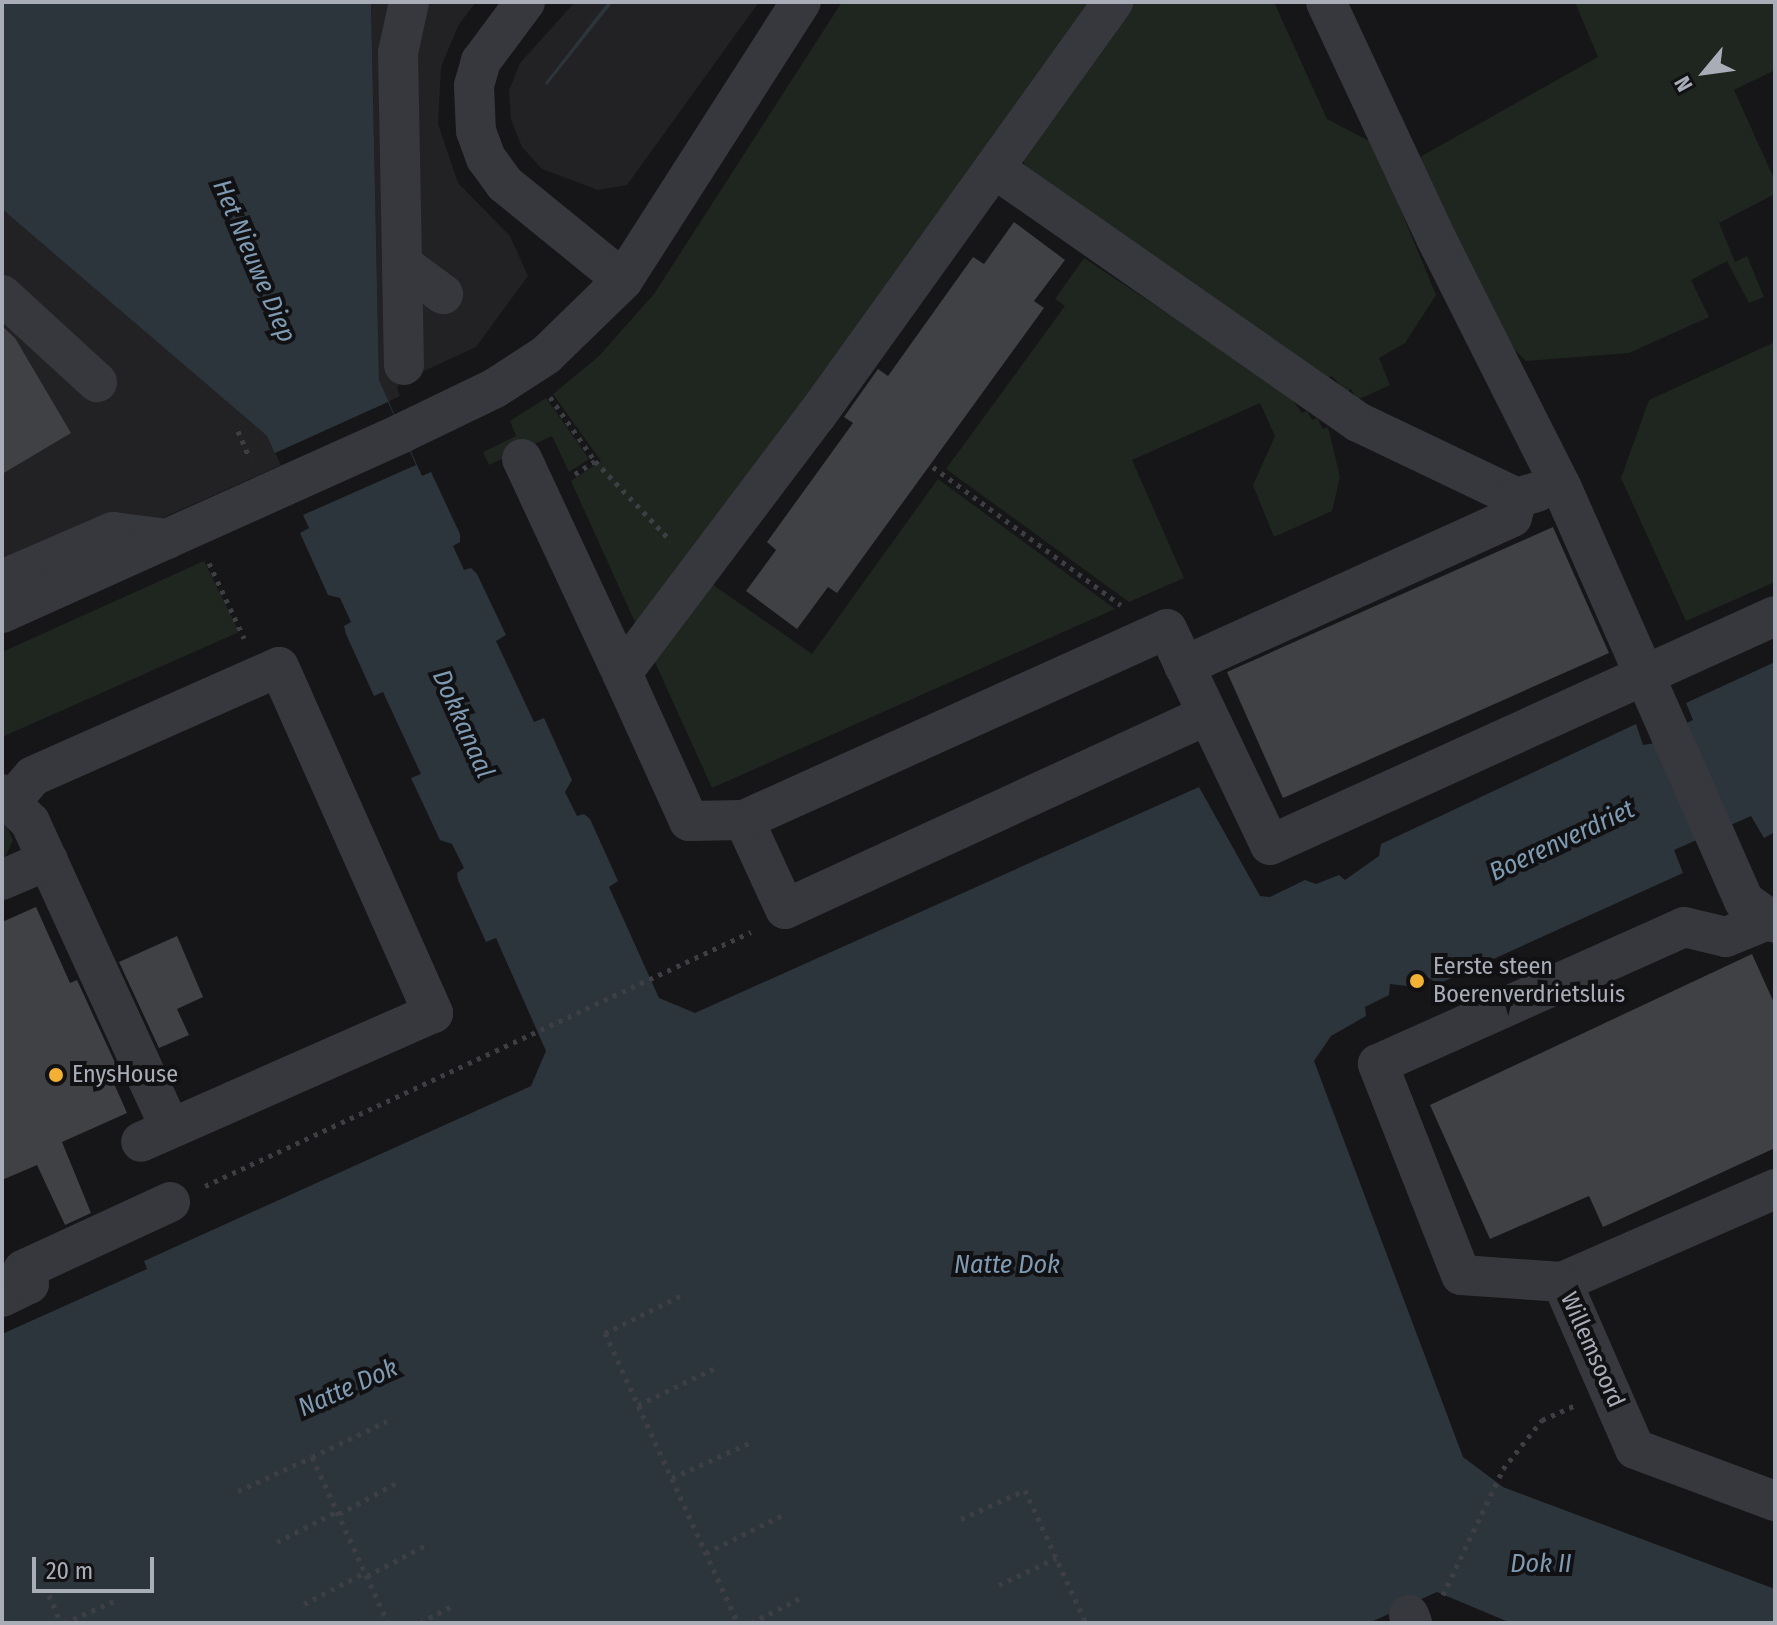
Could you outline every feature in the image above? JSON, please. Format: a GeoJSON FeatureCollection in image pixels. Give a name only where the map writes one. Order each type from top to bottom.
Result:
{"type":"FeatureCollection","features":[{"type":"Feature","properties":{"kind":"street"},"geometry":{"type":"LineString","coordinates":[[404,365],[398,53],[409,2]]}},
{"type":"Feature","properties":{"kind":"street"},"geometry":{"type":"LineString","coordinates":[[525,2],[481,61],[474,86],[476,131],[486,158],[505,184],[623,280]]}},
{"type":"Feature","properties":{"kind":"street"},"geometry":{"type":"LineString","coordinates":[[2,613],[402,433],[530,367],[573,332],[623,280],[801,2]]}},
{"type":"Feature","properties":{"kind":"street"},"geometry":{"type":"LineString","coordinates":[[622,673],[1113,2]]}},
{"type":"Feature","properties":{"kind":"street"},"geometry":{"type":"LineString","coordinates":[[1326,2],[1436,238],[1561,486],[1647,673],[1669,732],[1714,832],[1767,915],[1726,937],[1684,927],[1378,1064],[1461,1275],[1562,1282]]}},
{"type":"Feature","properties":{"kind":"street"},"geometry":{"type":"LineString","coordinates":[[994,168],[1358,422],[1517,498],[1561,486]]}},
{"type":"Feature","properties":{"kind":"street"},"geometry":{"type":"LineString","coordinates":[[402,264],[443,294]]}},
{"type":"Feature","properties":{"kind":"street"},"geometry":{"type":"LineString","coordinates":[[2,295],[97,382]]}},
{"type":"Feature","properties":{"kind":"street"},"geometry":{"type":"LineString","coordinates":[[522,459],[689,821],[744,820],[1167,629],[1270,845],[1775,616]]}},
{"type":"Feature","properties":{"kind":"street"},"geometry":{"type":"LineString","coordinates":[[1184,666],[1512,517],[1517,498]]}},
{"type":"Feature","properties":{"kind":"street"},"geometry":{"type":"LineString","coordinates":[[2,580],[113,532],[168,539]]}},
{"type":"Feature","properties":{"kind":"street"},"geometry":{"type":"LineString","coordinates":[[279,667],[433,1013],[156,1135],[48,860],[8,796],[33,776],[279,667]]}},
{"type":"Feature","properties":{"kind":"street"},"geometry":{"type":"LineString","coordinates":[[744,820],[785,909],[1207,715]]}},
{"type":"Feature","properties":{"kind":"street"},"geometry":{"type":"LineString","coordinates":[[2,880],[48,860]]}},
{"type":"Feature","properties":{"kind":"street","name":"Willemsoord"},"geometry":{"type":"LineString","coordinates":[[1775,1189],[1562,1282],[1635,1449],[1775,1501]]}},
{"type":"Feature","properties":{"kind":"street"},"geometry":{"type":"LineString","coordinates":[[2,1297],[29,1284],[23,1270],[170,1202]]}},
{"type":"Feature","properties":{"kind":"path"},"geometry":{"type":"LineString","coordinates":[[549,396],[577,434]]}},
{"type":"Feature","properties":{"kind":"path"},"geometry":{"type":"LineString","coordinates":[[238,431],[248,454]]}},
{"type":"Feature","properties":{"kind":"path"},"geometry":{"type":"LineString","coordinates":[[595,461],[700,570]]}},
{"type":"Feature","properties":{"kind":"path"},"geometry":{"type":"LineString","coordinates":[[933,467],[1124,607],[1139,642]]}},
{"type":"Feature","properties":{"kind":"path"},"geometry":{"type":"LineString","coordinates":[[207,559],[238,624]]}},
{"type":"Feature","properties":{"kind":"path"},"geometry":{"type":"LineString","coordinates":[[170,1202],[773,922],[785,909]]}},
{"type":"Feature","properties":{"kind":"path"},"geometry":{"type":"LineString","coordinates":[[680,1296],[605,1333],[738,1623]]}},
{"type":"Feature","properties":{"kind":"path"},"geometry":{"type":"LineString","coordinates":[[638,1405],[715,1368]]}},
{"type":"Feature","properties":{"kind":"path"},"geometry":{"type":"LineString","coordinates":[[1420,1613],[1503,1469],[1542,1420],[1609,1389]]}},
{"type":"Feature","properties":{"kind":"path"},"geometry":{"type":"LineString","coordinates":[[238,1491],[387,1421]]}},
{"type":"Feature","properties":{"kind":"path"},"geometry":{"type":"LineString","coordinates":[[672,1478],[749,1443]]}},
{"type":"Feature","properties":{"kind":"path"},"geometry":{"type":"LineString","coordinates":[[312,1457],[388,1623]]}},
{"type":"Feature","properties":{"kind":"path"},"geometry":{"type":"LineString","coordinates":[[277,1542],[398,1482]]}},
{"type":"Feature","properties":{"kind":"path"},"geometry":{"type":"LineString","coordinates":[[961,1519],[1025,1490],[1085,1621],[1081,1623]]}},
{"type":"Feature","properties":{"kind":"path"},"geometry":{"type":"LineString","coordinates":[[706,1553],[781,1516]]}},
{"type":"Feature","properties":{"kind":"path"},"geometry":{"type":"LineString","coordinates":[[304,1604],[426,1545]]}},
{"type":"Feature","properties":{"kind":"path"},"geometry":{"type":"LineString","coordinates":[[999,1585],[1056,1558]]}},
{"type":"Feature","properties":{"kind":"path"},"geometry":{"type":"LineString","coordinates":[[49,1595],[63,1623],[117,1600]]}},
{"type":"Feature","properties":{"kind":"path"},"geometry":{"type":"LineString","coordinates":[[751,1623],[804,1596]]}},
{"type":"Feature","properties":{"kind":"path"},"geometry":{"type":"LineString","coordinates":[[420,1623],[454,1605]]}},
{"type":"Feature","properties":{"kind":"shaded area"},"geometry":{"type":"Polygon","coordinates":[[[371,2],[476,2],[458,26],[441,67],[438,124],[458,183],[510,236],[528,276],[476,347],[402,381],[397,388],[400,396],[388,402],[379,380],[371,2]]]}},
{"type":"Feature","properties":{"kind":"shaded area"},"geometry":{"type":"Polygon","coordinates":[[[575,2],[759,2],[627,185],[598,190],[542,169],[522,147],[511,120],[509,91],[520,63],[575,2]]]}},
{"type":"Feature","properties":{"kind":"shaded area"},"geometry":{"type":"Polygon","coordinates":[[[842,2],[1099,2],[639,631],[571,481],[601,461],[553,394],[598,357],[654,294],[842,2]]]}},
{"type":"Feature","properties":{"kind":"shaded area"},"geometry":{"type":"Polygon","coordinates":[[[1130,2],[1274,2],[1327,119],[1373,143],[1436,295],[1405,343],[1379,358],[1390,385],[1357,400],[1351,389],[1346,392],[1332,376],[1321,381],[1025,168],[1022,152],[1130,2]]]}},
{"type":"Feature","properties":{"kind":"shaded area"},"geometry":{"type":"Polygon","coordinates":[[[1575,2],[1775,2],[1775,70],[1734,90],[1775,181],[1775,194],[1719,223],[1735,262],[1747,256],[1764,297],[1749,303],[1727,261],[1691,280],[1709,317],[1629,353],[1526,361],[1498,333],[1420,157],[1598,57],[1575,2]]]}},
{"type":"Feature","properties":{"kind":"shaded area"},"geometry":{"type":"Polygon","coordinates":[[[2,209],[267,436],[281,465],[2,590],[2,209]]]}},
{"type":"Feature","properties":{"kind":"shaded area"},"geometry":{"type":"Polygon","coordinates":[[[1084,258],[1287,393],[1302,413],[1307,411],[1312,420],[1317,418],[1323,429],[1328,427],[1340,477],[1332,511],[1274,537],[1253,485],[1275,436],[1260,403],[1132,460],[1184,578],[1129,602],[946,469],[1065,306],[1055,299],[1084,258]]]}},
{"type":"Feature","properties":{"kind":"shaded area"},"geometry":{"type":"Polygon","coordinates":[[[1775,342],[1775,582],[1686,621],[1621,478],[1649,400],[1775,342]]]}},
{"type":"Feature","properties":{"kind":"shaded area"},"geometry":{"type":"Polygon","coordinates":[[[546,398],[589,459],[569,472],[552,436],[489,465],[483,452],[516,436],[510,421],[546,398]]]}},
{"type":"Feature","properties":{"kind":"shaded area"},"geometry":{"type":"Polygon","coordinates":[[[938,479],[1115,609],[712,788],[654,660],[709,582],[812,654],[938,479]]]}},
{"type":"Feature","properties":{"kind":"shaded area"},"geometry":{"type":"Polygon","coordinates":[[[204,561],[239,632],[2,737],[2,652],[204,561]]]}},
{"type":"Feature","properties":{"kind":"shaded area"},"geometry":{"type":"Polygon","coordinates":[[[2,816],[13,840],[2,865],[2,816]]]}},
{"type":"Feature","properties":{"kind":"water","name":"Natte Dok"},"geometry":{"type":"Polygon","coordinates":[[[2,2],[371,2],[379,380],[422,476],[431,472],[460,534],[460,542],[453,546],[464,570],[471,568],[477,574],[506,635],[496,641],[534,722],[544,718],[572,780],[565,792],[577,816],[584,814],[590,819],[618,881],[609,887],[659,998],[695,1013],[1199,787],[1260,896],[1270,897],[1305,880],[1316,884],[1339,875],[1345,880],[1379,856],[1381,844],[1636,724],[1643,745],[1655,743],[1653,739],[1693,720],[1686,703],[1775,662],[1775,832],[1764,838],[1751,816],[1674,850],[1683,873],[1438,984],[1426,976],[1407,986],[1390,984],[1389,995],[1365,1007],[1366,1016],[1331,1036],[1314,1061],[1463,1457],[1503,1487],[1775,1589],[1775,1623],[1511,1623],[1437,1592],[1369,1623],[2,1623],[2,1334],[147,1269],[144,1261],[531,1086],[546,1051],[496,938],[486,942],[458,880],[457,873],[464,868],[452,844],[440,840],[411,778],[421,774],[383,692],[374,696],[346,634],[344,626],[351,622],[340,598],[328,595],[300,533],[309,528],[267,436],[2,209],[2,2]]]}},
{"type":"Feature","properties":{"kind":"water"},"geometry":{"type":"Polygon","coordinates":[[[608,2],[613,2],[547,85],[545,83],[608,2]]]}},
{"type":"Feature","properties":{"kind":"pier"},"geometry":{"type":"Polygon","coordinates":[[[388,402],[416,465],[303,515],[275,453],[388,402]]]}},
{"type":"Feature","properties":{"kind":"building"},"geometry":{"type":"Polygon","coordinates":[[[1014,222],[1065,260],[1034,301],[1044,308],[837,593],[828,587],[797,629],[746,591],[776,550],[767,542],[853,423],[844,417],[878,369],[888,376],[973,257],[984,264],[1014,222]]]}},
{"type":"Feature","properties":{"kind":"building"},"geometry":{"type":"Polygon","coordinates":[[[2,326],[15,338],[71,433],[2,474],[2,326]]]}},
{"type":"Feature","properties":{"kind":"building"},"geometry":{"type":"Polygon","coordinates":[[[1553,527],[1609,653],[1283,798],[1227,672],[1553,527]]]}},
{"type":"Feature","properties":{"kind":"building","name":"EnysHouse"},"geometry":{"type":"Polygon","coordinates":[[[36,907],[70,983],[77,980],[117,1067],[108,1070],[127,1113],[62,1142],[91,1213],[65,1225],[37,1165],[2,1180],[2,922],[36,907]]]}},
{"type":"Feature","properties":{"kind":"building"},"geometry":{"type":"Polygon","coordinates":[[[177,936],[203,997],[177,1009],[189,1035],[159,1048],[119,962],[177,936]]]}},
{"type":"Feature","properties":{"kind":"building"},"geometry":{"type":"Polygon","coordinates":[[[1752,954],[1775,1005],[1775,1148],[1603,1227],[1589,1196],[1490,1239],[1430,1105],[1752,954]]]}},
{"type":"Feature","properties":{"kind":"place","name":"Eerste steen Boerenverdrietsluis"},"geometry":{"type":"Point","coordinates":[1417,981]}},
{"type":"Feature","properties":{"kind":"place","name":"EnysHouse"},"geometry":{"type":"Point","coordinates":[56,1075]}},
{"type":"Feature","properties":{"kind":"water label","name":"Het Nieuwe Diep"},"geometry":{"type":"Point","coordinates":[254,261]}},
{"type":"Feature","properties":{"kind":"water label","name":"Dokkanaal"},"geometry":{"type":"Point","coordinates":[463,724]}},
{"type":"Feature","properties":{"kind":"water label","name":"Boerenverdriet"},"geometry":{"type":"Point","coordinates":[1562,841]}},
{"type":"Feature","properties":{"kind":"water label","name":"Dok II"},"geometry":{"type":"Point","coordinates":[1541,1564]}}]}
